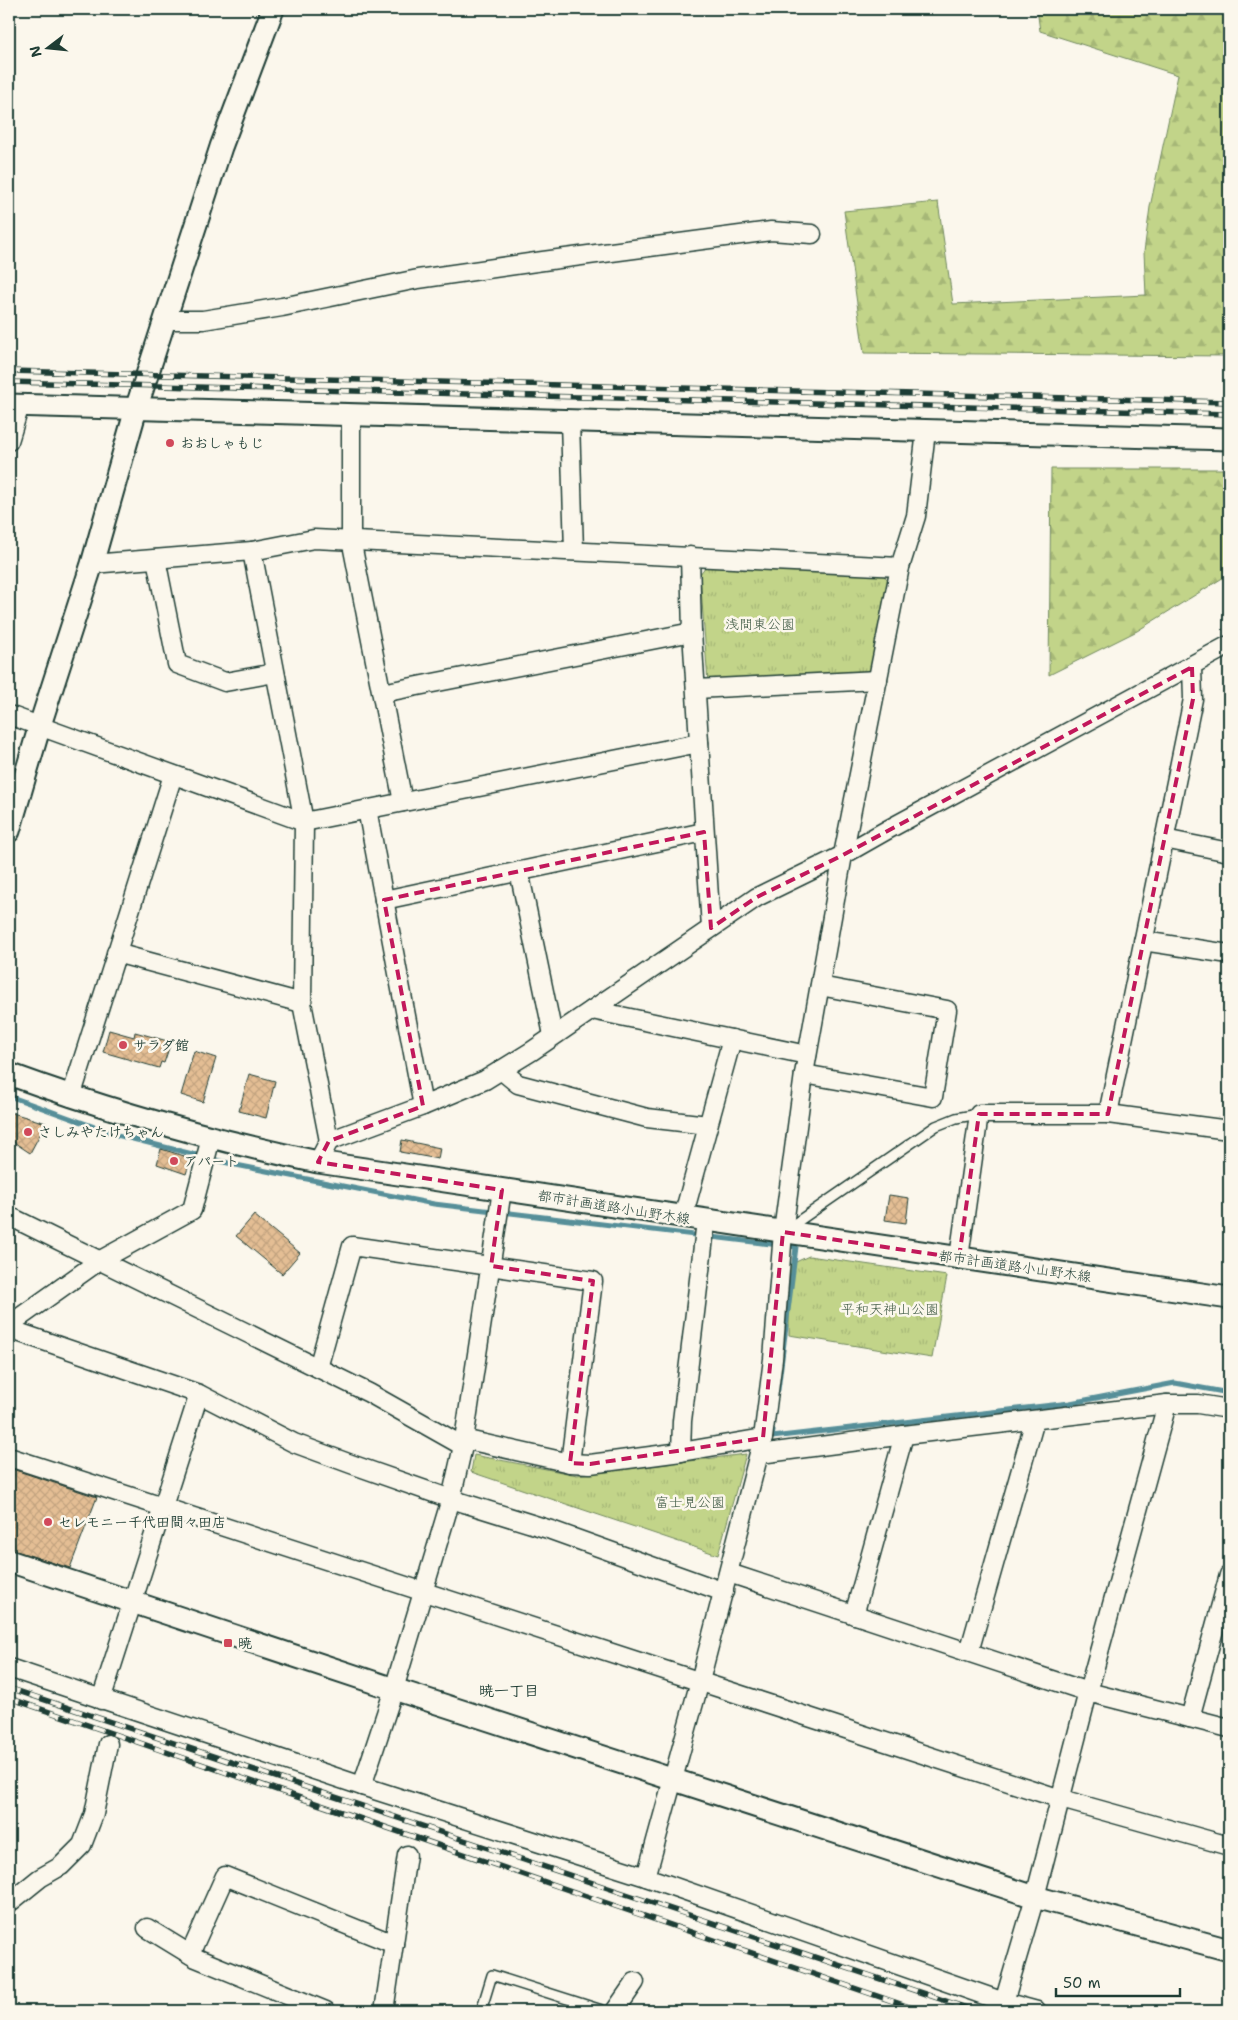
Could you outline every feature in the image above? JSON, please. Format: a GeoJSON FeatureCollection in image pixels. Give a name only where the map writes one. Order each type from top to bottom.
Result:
{"type":"FeatureCollection","features":[{"type":"Feature","properties":{"kind":"street"},"geometry":{"type":"LineString","coordinates":[[9,832],[40,725],[92,564],[136,409],[164,320],[221,147],[273,9]]}},
{"type":"Feature","properties":{"kind":"street"},"geometry":{"type":"LineString","coordinates":[[164,320],[203,320],[282,307],[418,279],[543,261],[771,231],[812,234]]}},
{"type":"Feature","properties":{"kind":"street"},"geometry":{"type":"LineString","coordinates":[[9,441],[14,405],[1229,439]]}},
{"type":"Feature","properties":{"kind":"street"},"geometry":{"type":"LineString","coordinates":[[351,415],[351,539],[403,802]]}},
{"type":"Feature","properties":{"kind":"street"},"geometry":{"type":"LineString","coordinates":[[570,421],[574,552]]}},
{"type":"Feature","properties":{"kind":"street"},"geometry":{"type":"LineString","coordinates":[[646,1877],[674,1779],[762,1446],[783,1232],[804,1074],[843,855],[900,568],[916,516],[926,432]]}},
{"type":"Feature","properties":{"kind":"street"},"geometry":{"type":"LineString","coordinates":[[92,564],[252,551],[314,539],[351,539],[900,568]]}},
{"type":"Feature","properties":{"kind":"street"},"geometry":{"type":"LineString","coordinates":[[252,551],[304,822],[302,1003],[330,1142]]}},
{"type":"Feature","properties":{"kind":"street"},"geometry":{"type":"LineString","coordinates":[[690,556],[692,632],[711,928]]}},
{"type":"Feature","properties":{"kind":"street"},"geometry":{"type":"LineString","coordinates":[[156,559],[177,664],[225,682],[275,673]]}},
{"type":"Feature","properties":{"kind":"street"},"geometry":{"type":"LineString","coordinates":[[382,693],[692,632]]}},
{"type":"Feature","properties":{"kind":"street"},"geometry":{"type":"LineString","coordinates":[[318,1162],[330,1142],[423,1106],[484,1080],[501,1070],[757,897],[843,855],[1192,667],[1229,645]]}},
{"type":"Feature","properties":{"kind":"street"},"geometry":{"type":"LineString","coordinates":[[1108,1114],[1193,699],[1192,667]]}},
{"type":"Feature","properties":{"kind":"street"},"geometry":{"type":"LineString","coordinates":[[696,689],[878,680]]}},
{"type":"Feature","properties":{"kind":"street"},"geometry":{"type":"LineString","coordinates":[[9,715],[304,822],[699,743]]}},
{"type":"Feature","properties":{"kind":"street"},"geometry":{"type":"LineString","coordinates":[[70,1097],[174,775]]}},
{"type":"Feature","properties":{"kind":"street"},"geometry":{"type":"LineString","coordinates":[[367,809],[423,1106]]}},
{"type":"Feature","properties":{"kind":"street"},"geometry":{"type":"LineString","coordinates":[[384,900],[704,832]]}},
{"type":"Feature","properties":{"kind":"street"},"geometry":{"type":"LineString","coordinates":[[1164,840],[1229,852]]}},
{"type":"Feature","properties":{"kind":"street"},"geometry":{"type":"LineString","coordinates":[[519,871],[553,1035]]}},
{"type":"Feature","properties":{"kind":"street"},"geometry":{"type":"LineString","coordinates":[[1143,941],[1229,954]]}},
{"type":"Feature","properties":{"kind":"street"},"geometry":{"type":"LineString","coordinates":[[116,953],[302,1003]]}},
{"type":"Feature","properties":{"kind":"street"},"geometry":{"type":"LineString","coordinates":[[804,1074],[933,1097],[947,1010],[820,986]]}},
{"type":"Feature","properties":{"kind":"street"},"geometry":{"type":"LineString","coordinates":[[592,1010],[808,1055]]}},
{"type":"Feature","properties":{"kind":"street"},"geometry":{"type":"LineString","coordinates":[[683,1217],[732,1039]]}},
{"type":"Feature","properties":{"kind":"street"},"geometry":{"type":"LineString","coordinates":[[501,1070],[518,1084],[647,1118],[708,1125]]}},
{"type":"Feature","properties":{"kind":"street","name":"都市計画道路小山野木線"},"geometry":{"type":"LineString","coordinates":[[9,1074],[70,1097],[143,1120],[211,1138],[318,1162],[1229,1298]]}},
{"type":"Feature","properties":{"kind":"street"},"geometry":{"type":"LineString","coordinates":[[959,1258],[979,1114],[1108,1114],[1229,1130]]}},
{"type":"Feature","properties":{"kind":"street"},"geometry":{"type":"LineString","coordinates":[[9,1325],[99,1261],[192,1210],[211,1138]]}},
{"type":"Feature","properties":{"kind":"street"},"geometry":{"type":"LineString","coordinates":[[362,1786],[394,1688],[451,1499],[463,1442],[502,1190]]}},
{"type":"Feature","properties":{"kind":"street"},"geometry":{"type":"LineString","coordinates":[[9,1216],[369,1393],[463,1442],[570,1463],[590,1464],[681,1452],[904,1435],[1167,1404],[1198,1404],[1229,1408]]}},
{"type":"Feature","properties":{"kind":"street"},"geometry":{"type":"LineString","coordinates":[[681,1452],[682,1421],[706,1221]]}},
{"type":"Feature","properties":{"kind":"street"},"geometry":{"type":"LineString","coordinates":[[318,1368],[352,1246],[593,1281],[570,1463]]}},
{"type":"Feature","properties":{"kind":"street"},"geometry":{"type":"LineString","coordinates":[[9,1329],[199,1394],[294,1443],[451,1499],[551,1530],[724,1592]]}},
{"type":"Feature","properties":{"kind":"street"},"geometry":{"type":"LineString","coordinates":[[101,1700],[199,1394]]}},
{"type":"Feature","properties":{"kind":"street"},"geometry":{"type":"LineString","coordinates":[[1004,2002],[1035,1896],[1088,1692],[1167,1404]]}},
{"type":"Feature","properties":{"kind":"street"},"geometry":{"type":"LineString","coordinates":[[969,1652],[1034,1420]]}},
{"type":"Feature","properties":{"kind":"street"},"geometry":{"type":"LineString","coordinates":[[854,1615],[904,1435]]}},
{"type":"Feature","properties":{"kind":"street"},"geometry":{"type":"LineString","coordinates":[[9,1457],[1061,1799],[1229,1846]]}},
{"type":"Feature","properties":{"kind":"street"},"geometry":{"type":"LineString","coordinates":[[9,1561],[1035,1896],[1229,1950]]}},
{"type":"Feature","properties":{"kind":"street"},"geometry":{"type":"LineString","coordinates":[[729,1573],[1088,1692],[1229,1728]]}},
{"type":"Feature","properties":{"kind":"street"},"geometry":{"type":"LineString","coordinates":[[1190,1718],[1229,1575]]}},
{"type":"Feature","properties":{"kind":"street"},"geometry":{"type":"LineString","coordinates":[[9,1668],[362,1786],[646,1877],[1004,2002],[1037,2011]]}},
{"type":"Feature","properties":{"kind":"street"},"geometry":{"type":"LineString","coordinates":[[9,1902],[40,1878],[61,1866],[82,1845],[94,1814],[108,1744]]}},
{"type":"Feature","properties":{"kind":"street"},"geometry":{"type":"LineString","coordinates":[[384,2011],[407,1855]]}},
{"type":"Feature","properties":{"kind":"street"},"geometry":{"type":"LineString","coordinates":[[190,1954],[225,1876],[394,1944]]}},
{"type":"Feature","properties":{"kind":"street"},"geometry":{"type":"LineString","coordinates":[[147,1928],[190,1954],[326,2011]]}},
{"type":"Feature","properties":{"kind":"street"},"geometry":{"type":"LineString","coordinates":[[615,2011],[635,1982]]}},
{"type":"Feature","properties":{"kind":"lane"},"geometry":{"type":"LineString","coordinates":[[783,1232],[936,1126],[956,1118],[979,1114]]}},
{"type":"Feature","properties":{"kind":"lane"},"geometry":{"type":"LineString","coordinates":[[481,2011],[492,1975],[605,2011]]}},
{"type":"Feature","properties":{"kind":"highlighted area"},"geometry":{"type":"Polygon","coordinates":[[[1192,667],[1193,699],[1108,1114],[979,1114],[959,1258],[783,1232],[763,1438],[590,1464],[570,1463],[593,1281],[491,1266],[502,1190],[318,1162],[329,1141],[423,1106],[384,900],[704,832],[711,928],[757,897],[843,855],[1192,667]]]}},
{"type":"Feature","properties":{"kind":"green space"},"geometry":{"type":"Polygon","coordinates":[[[1037,9],[1229,9],[1229,356],[864,353],[844,211],[938,202],[953,304],[1146,295],[1144,252],[1150,207],[1178,75],[1040,31],[1037,9]]]}},
{"type":"Feature","properties":{"kind":"green space"},"geometry":{"type":"Polygon","coordinates":[[[1051,469],[1229,469],[1229,574],[1137,631],[1049,675],[1051,469]]]}},
{"type":"Feature","properties":{"kind":"green space","name":"浅間東公園"},"geometry":{"type":"Polygon","coordinates":[[[706,566],[880,573],[890,581],[871,672],[708,683],[700,574],[706,566]]]}},
{"type":"Feature","properties":{"kind":"green space","name":"平和天神山公園"},"geometry":{"type":"Polygon","coordinates":[[[809,1256],[947,1276],[932,1358],[789,1335],[789,1265],[809,1256]]]}},
{"type":"Feature","properties":{"kind":"green space","name":"富士見公園"},"geometry":{"type":"Polygon","coordinates":[[[746,1454],[718,1555],[471,1472],[474,1455],[577,1475],[746,1454]]]}},
{"type":"Feature","properties":{"kind":"building"},"geometry":{"type":"Polygon","coordinates":[[[109,1030],[134,1037],[135,1032],[171,1042],[164,1063],[161,1062],[159,1068],[103,1052],[109,1030]]]}},
{"type":"Feature","properties":{"kind":"building"},"geometry":{"type":"Polygon","coordinates":[[[194,1051],[216,1058],[203,1102],[181,1095],[194,1051]]]}},
{"type":"Feature","properties":{"kind":"building"},"geometry":{"type":"Polygon","coordinates":[[[249,1074],[275,1081],[266,1118],[239,1111],[249,1074]]]}},
{"type":"Feature","properties":{"kind":"building","name":"さしみやたけちゃん"},"geometry":{"type":"Polygon","coordinates":[[[9,1112],[46,1123],[30,1153],[9,1139],[9,1112]]]}},
{"type":"Feature","properties":{"kind":"building"},"geometry":{"type":"Polygon","coordinates":[[[402,1140],[440,1148],[438,1159],[400,1152],[402,1140]]]}},
{"type":"Feature","properties":{"kind":"building","name":"アパート"},"geometry":{"type":"Polygon","coordinates":[[[161,1149],[191,1158],[186,1174],[157,1164],[161,1149]]]}},
{"type":"Feature","properties":{"kind":"building"},"geometry":{"type":"Polygon","coordinates":[[[889,1195],[909,1198],[906,1223],[885,1220],[889,1195]]]}},
{"type":"Feature","properties":{"kind":"building"},"geometry":{"type":"Polygon","coordinates":[[[254,1215],[300,1253],[282,1274],[236,1236],[254,1215]]]}},
{"type":"Feature","properties":{"kind":"building","name":"セレモニー千代田間々田店"},"geometry":{"type":"Polygon","coordinates":[[[9,1468],[97,1497],[70,1568],[9,1549],[9,1468]]]}},
{"type":"Feature","properties":{"kind":"waterway"},"geometry":{"type":"LineString","coordinates":[[9,1096],[117,1135],[236,1165],[434,1204],[796,1247],[778,1390]]}},
{"type":"Feature","properties":{"kind":"waterway"},"geometry":{"type":"LineString","coordinates":[[773,1431],[772,1437],[1070,1403],[1175,1383],[1229,1393]]}},
{"type":"Feature","properties":{"kind":"railway"},"geometry":{"type":"LineString","coordinates":[[9,371],[1229,402]]}},
{"type":"Feature","properties":{"kind":"railway"},"geometry":{"type":"LineString","coordinates":[[9,382],[1229,414]]}},
{"type":"Feature","properties":{"kind":"railway"},"geometry":{"type":"LineString","coordinates":[[9,1688],[976,2011]]}},
{"type":"Feature","properties":{"kind":"railway"},"geometry":{"type":"LineString","coordinates":[[9,1698],[921,2011]]}},
{"type":"Feature","properties":{"kind":"place","name":"おおしゃもじ"},"geometry":{"type":"Point","coordinates":[170,443]}},
{"type":"Feature","properties":{"kind":"place","name":"サラダ館"},"geometry":{"type":"Point","coordinates":[123,1045]}},
{"type":"Feature","properties":{"kind":"place","name":"さしみやたけちゃん"},"geometry":{"type":"Point","coordinates":[28,1132]}},
{"type":"Feature","properties":{"kind":"place","name":"アパート"},"geometry":{"type":"Point","coordinates":[174,1161]}},
{"type":"Feature","properties":{"kind":"place","name":"セレモニー千代田間々田店"},"geometry":{"type":"Point","coordinates":[48,1522]}},
{"type":"Feature","properties":{"kind":"place","name":"暁"},"geometry":{"type":"Point","coordinates":[228,1643]}},
{"type":"Feature","properties":{"kind":"district","name":"暁一丁目"},"geometry":{"type":"Point","coordinates":[509,1691]}}]}
